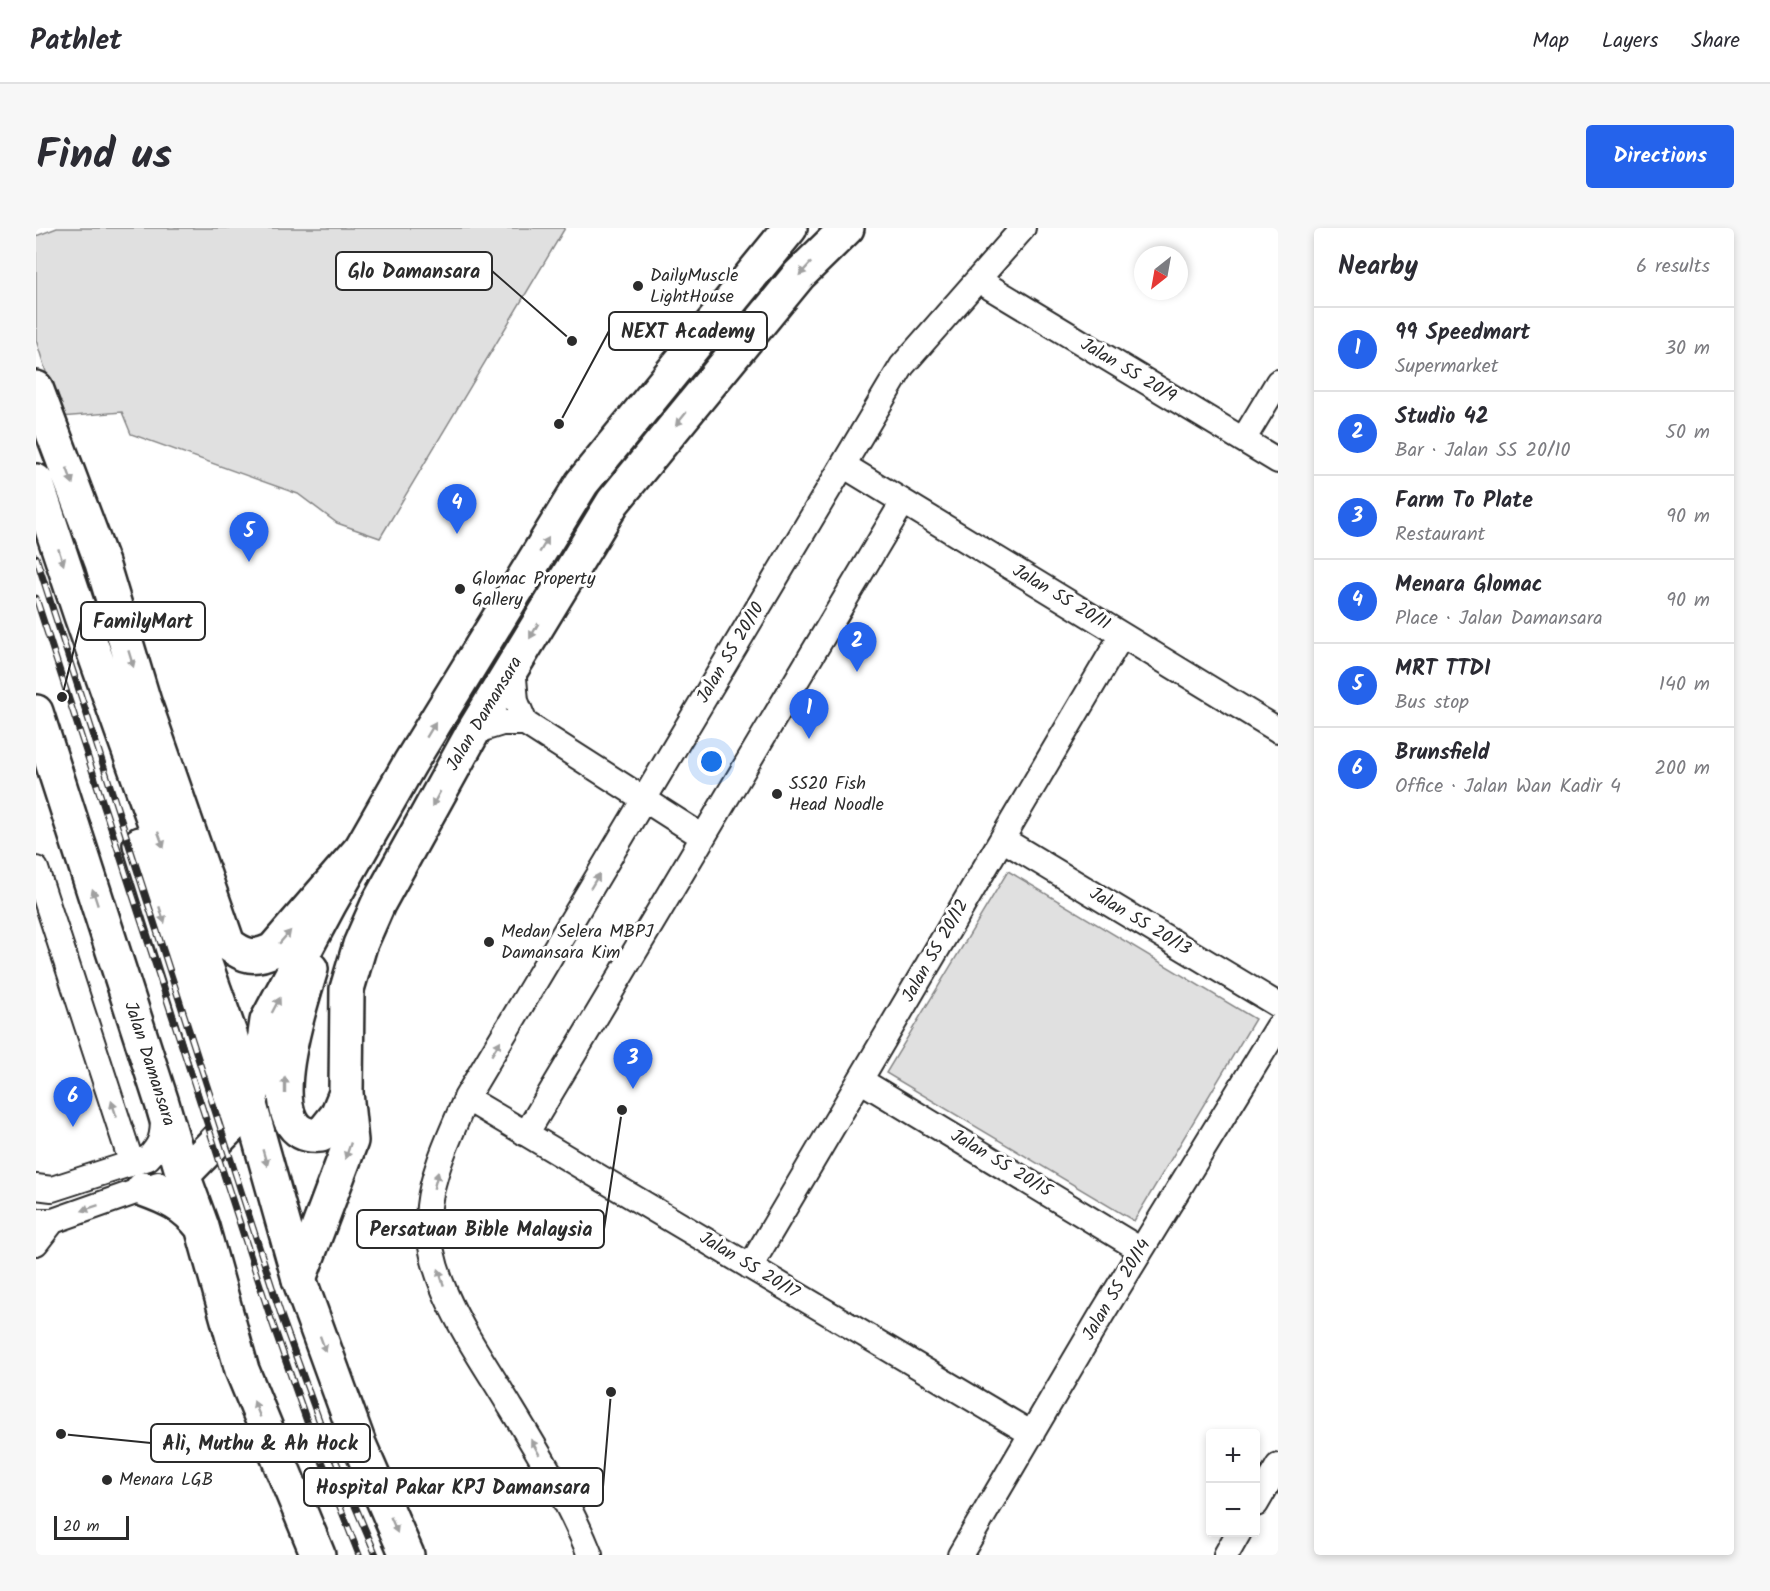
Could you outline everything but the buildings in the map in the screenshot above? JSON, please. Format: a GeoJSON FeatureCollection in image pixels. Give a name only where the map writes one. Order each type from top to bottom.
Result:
{"type":"FeatureCollection","features":[{"type":"Feature","properties":{"kind":"main road","name":"Jalan Damansara"},"geometry":{"type":"LineString","coordinates":[[183,1175],[229,1128],[250,1101],[261,1062],[267,1021],[330,903],[358,852],[582,483],[790,228]]}},
{"type":"Feature","properties":{"kind":"main road","name":"Jalan Damansara"},"geometry":{"type":"LineString","coordinates":[[299,1279],[351,1141],[346,1093],[347,989],[360,945],[378,904],[473,732],[613,502],[799,275],[847,228]]}},
{"type":"Feature","properties":{"kind":"main road"},"geometry":{"type":"LineString","coordinates":[[36,388],[51,421],[102,563],[144,702],[228,944],[241,954],[257,958],[273,950],[358,852]]}},
{"type":"Feature","properties":{"kind":"main road"},"geometry":{"type":"LineString","coordinates":[[36,482],[81,616],[230,1034],[299,1279],[359,1444],[407,1555]]}},
{"type":"Feature","properties":{"kind":"main road"},"geometry":{"type":"LineString","coordinates":[[81,616],[121,785],[229,1128]]}},
{"type":"Feature","properties":{"kind":"main road","name":"Jalan Damansara"},"geometry":{"type":"LineString","coordinates":[[36,712],[183,1175],[202,1227],[242,1370],[318,1555]]}},
{"type":"Feature","properties":{"kind":"main road"},"geometry":{"type":"LineString","coordinates":[[330,903],[292,1033],[285,1072],[285,1099],[290,1118],[299,1130],[312,1136],[321,1135],[337,1115],[346,1093]]}},
{"type":"Feature","properties":{"kind":"main road"},"geometry":{"type":"LineString","coordinates":[[217,914],[230,1034]]}},
{"type":"Feature","properties":{"kind":"main road"},"geometry":{"type":"LineString","coordinates":[[135,1177],[186,1208],[202,1227]]}},
{"type":"Feature","properties":{"kind":"street","name":"Jalan SS 20/10"},"geometry":{"type":"LineString","coordinates":[[590,1555],[533,1443],[458,1319],[441,1281],[430,1238],[429,1206],[443,1153],[466,1098],[902,366],[1023,228]]}},
{"type":"Feature","properties":{"kind":"street","name":"Jalan SS 20/9"},"geometry":{"type":"LineString","coordinates":[[978,280],[1278,461]]}},
{"type":"Feature","properties":{"kind":"street"},"geometry":{"type":"LineString","coordinates":[[1243,440],[1278,382]]}},
{"type":"Feature","properties":{"kind":"street","name":"Jalan SS 20/11"},"geometry":{"type":"LineString","coordinates":[[843,465],[1278,730]]}},
{"type":"Feature","properties":{"kind":"street"},"geometry":{"type":"LineString","coordinates":[[526,1134],[903,502]]}},
{"type":"Feature","properties":{"kind":"street","name":"Jalan SS 20/12"},"geometry":{"type":"LineString","coordinates":[[750,1267],[1122,635]]}},
{"type":"Feature","properties":{"kind":"street"},"geometry":{"type":"LineString","coordinates":[[513,667],[516,701],[525,723]]}},
{"type":"Feature","properties":{"kind":"street"},"geometry":{"type":"LineString","coordinates":[[473,732],[502,723],[525,723],[703,837]]}},
{"type":"Feature","properties":{"kind":"street","name":"Jalan SS 20/13"},"geometry":{"type":"LineString","coordinates":[[1002,839],[1278,1005]]}},
{"type":"Feature","properties":{"kind":"street"},"geometry":{"type":"LineString","coordinates":[[36,869],[135,1177]]}},
{"type":"Feature","properties":{"kind":"street","name":"Jalan SS 20/14"},"geometry":{"type":"LineString","coordinates":[[960,1555],[1141,1250],[1278,1027]]}},
{"type":"Feature","properties":{"kind":"street","name":"Jalan SS 20/15"},"geometry":{"type":"LineString","coordinates":[[860,1080],[1141,1250]]}},
{"type":"Feature","properties":{"kind":"street","name":"Jalan SS 20/17"},"geometry":{"type":"LineString","coordinates":[[466,1098],[1032,1434]]}},
{"type":"Feature","properties":{"kind":"street"},"geometry":{"type":"LineString","coordinates":[[36,1243],[45,1221],[135,1177],[148,1158],[158,1149],[163,1137],[162,1103]]}},
{"type":"Feature","properties":{"kind":"street"},"geometry":{"type":"LineString","coordinates":[[36,1187],[52,1189],[135,1177],[183,1175]]}},
{"type":"Feature","properties":{"kind":"street"},"geometry":{"type":"LineString","coordinates":[[1260,1497],[1278,1466]]}},
{"type":"Feature","properties":{"kind":"street"},"geometry":{"type":"LineString","coordinates":[[1226,1555],[1237,1537]]}},
{"type":"Feature","properties":{"kind":"shaded area"},"geometry":{"type":"Polygon","coordinates":[[[57,228],[565,228],[380,538],[337,523],[298,494],[131,434],[122,412],[60,417],[36,340],[36,236],[57,228]]]}},
{"type":"Feature","properties":{"kind":"shaded area"},"geometry":{"type":"Polygon","coordinates":[[[1008,871],[1255,1019],[1134,1221],[886,1073],[1008,871]]]}},
{"type":"Feature","properties":{"kind":"railway"},"geometry":{"type":"LineString","coordinates":[[36,557],[282,1318],[323,1431],[376,1555]]}},
{"type":"Feature","properties":{"kind":"railway"},"geometry":{"type":"LineString","coordinates":[[36,598],[271,1319],[311,1433],[359,1555]]}},
{"type":"Feature","properties":{"kind":"place","name":"DailyMuscle LightHouse"},"geometry":{"type":"Point","coordinates":[638,286]}},
{"type":"Feature","properties":{"kind":"place","name":"Glo Damansara"},"geometry":{"type":"Point","coordinates":[572,341]}},
{"type":"Feature","properties":{"kind":"place","name":"NEXT Academy"},"geometry":{"type":"Point","coordinates":[559,424]}},
{"type":"Feature","properties":{"kind":"place","name":"Menara Glomac"},"geometry":{"type":"Point","coordinates":[457,534]}},
{"type":"Feature","properties":{"kind":"place","name":"MRT TTDI"},"geometry":{"type":"Point","coordinates":[249,562]}},
{"type":"Feature","properties":{"kind":"place","name":"Glomac Property Gallery"},"geometry":{"type":"Point","coordinates":[460,589]}},
{"type":"Feature","properties":{"kind":"place","name":"Studio 42"},"geometry":{"type":"Point","coordinates":[857,672]}},
{"type":"Feature","properties":{"kind":"place","name":"FamilyMart"},"geometry":{"type":"Point","coordinates":[62,697]}},
{"type":"Feature","properties":{"kind":"place","name":"99 Speedmart"},"geometry":{"type":"Point","coordinates":[809,739]}},
{"type":"Feature","properties":{"kind":"place","name":"SS20 Fish Head Noodle"},"geometry":{"type":"Point","coordinates":[777,794]}},
{"type":"Feature","properties":{"kind":"place","name":"Medan Selera MBPJ Damansara Kim"},"geometry":{"type":"Point","coordinates":[489,942]}},
{"type":"Feature","properties":{"kind":"place","name":"Farm To Plate"},"geometry":{"type":"Point","coordinates":[633,1089]}},
{"type":"Feature","properties":{"kind":"place","name":"Persatuan Bible Malaysia"},"geometry":{"type":"Point","coordinates":[622,1110]}},
{"type":"Feature","properties":{"kind":"place","name":"Brunsfield"},"geometry":{"type":"Point","coordinates":[73,1127]}},
{"type":"Feature","properties":{"kind":"place","name":"Hospital Pakar KPJ Damansara"},"geometry":{"type":"Point","coordinates":[611,1392]}},
{"type":"Feature","properties":{"kind":"place","name":"Ali, Muthu & Ah Hock"},"geometry":{"type":"Point","coordinates":[61,1434]}},
{"type":"Feature","properties":{"kind":"place","name":"Menara LGB"},"geometry":{"type":"Point","coordinates":[107,1480]}}]}
